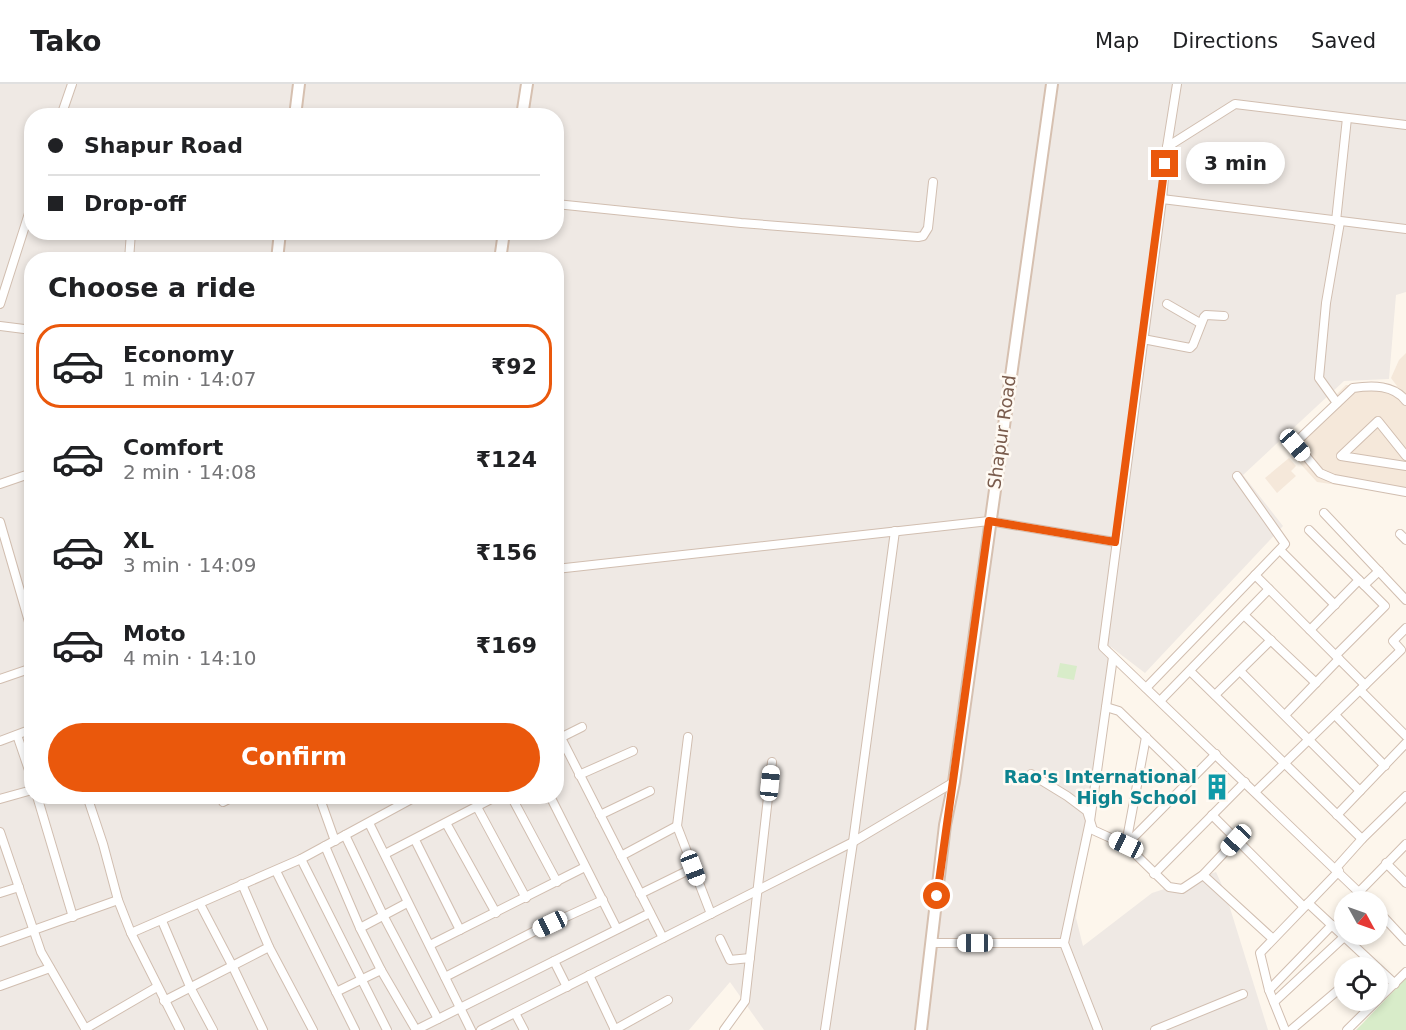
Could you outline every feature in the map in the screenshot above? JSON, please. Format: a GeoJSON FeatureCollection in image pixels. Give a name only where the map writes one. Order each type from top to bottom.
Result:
{"type":"FeatureCollection","features":[{"type":"Feature","properties":{"kind":"street"},"geometry":{"type":"LineString","coordinates":[[64,108],[72,84]]}},
{"type":"Feature","properties":{"kind":"street"},"geometry":{"type":"LineString","coordinates":[[296,108],[299,84]]}},
{"type":"Feature","properties":{"kind":"street"},"geometry":{"type":"LineString","coordinates":[[523,108],[527,84]]}},
{"type":"Feature","properties":{"kind":"street","name":"Shapur Road"},"geometry":{"type":"LineString","coordinates":[[921,1030],[945,825],[954,782],[1052,84]]}},
{"type":"Feature","properties":{"kind":"street"},"geometry":{"type":"LineString","coordinates":[[1177,84],[1103,647],[1360,891],[1406,844]]}},
{"type":"Feature","properties":{"kind":"street"},"geometry":{"type":"LineString","coordinates":[[1167,147],[1235,104],[1406,125]]}},
{"type":"Feature","properties":{"kind":"street"},"geometry":{"type":"LineString","coordinates":[[1337,403],[1319,378],[1326,303],[1338,221],[1347,118]]}},
{"type":"Feature","properties":{"kind":"street"},"geometry":{"type":"LineString","coordinates":[[564,205],[741,223],[918,237],[923,236],[928,228],[933,182]]}},
{"type":"Feature","properties":{"kind":"street"},"geometry":{"type":"LineString","coordinates":[[1162,199],[1406,229]]}},
{"type":"Feature","properties":{"kind":"street"},"geometry":{"type":"LineString","coordinates":[[0,303],[24,229]]}},
{"type":"Feature","properties":{"kind":"street"},"geometry":{"type":"LineString","coordinates":[[1167,304],[1200,323]]}},
{"type":"Feature","properties":{"kind":"street"},"geometry":{"type":"LineString","coordinates":[[1143,339],[1190,348],[1200,323],[1206,315],[1224,316]]}},
{"type":"Feature","properties":{"kind":"street"},"geometry":{"type":"LineString","coordinates":[[0,326],[24,329]]}},
{"type":"Feature","properties":{"kind":"street"},"geometry":{"type":"LineString","coordinates":[[1406,401],[1397,390],[1387,387],[1353,388],[1295,442],[1295,445],[1320,474],[1334,479],[1406,492]]}},
{"type":"Feature","properties":{"kind":"street"},"geometry":{"type":"LineString","coordinates":[[1406,456],[1378,421],[1341,456],[1406,466]]}},
{"type":"Feature","properties":{"kind":"street"},"geometry":{"type":"LineString","coordinates":[[0,484],[24,476]]}},
{"type":"Feature","properties":{"kind":"street"},"geometry":{"type":"LineString","coordinates":[[1146,688],[1285,544],[1237,476]]}},
{"type":"Feature","properties":{"kind":"street"},"geometry":{"type":"LineString","coordinates":[[1324,513],[1406,600]]}},
{"type":"Feature","properties":{"kind":"street"},"geometry":{"type":"LineString","coordinates":[[564,568],[989,521],[1115,542]]}},
{"type":"Feature","properties":{"kind":"street"},"geometry":{"type":"LineString","coordinates":[[0,522],[24,604]]}},
{"type":"Feature","properties":{"kind":"street"},"geometry":{"type":"LineString","coordinates":[[1285,715],[1385,606],[1309,530]]}},
{"type":"Feature","properties":{"kind":"street"},"geometry":{"type":"LineString","coordinates":[[825,1030],[895,531]]}},
{"type":"Feature","properties":{"kind":"street"},"geometry":{"type":"LineString","coordinates":[[1280,550],[1335,605]]}},
{"type":"Feature","properties":{"kind":"street"},"geometry":{"type":"LineString","coordinates":[[1310,630],[1335,605],[1379,571]]}},
{"type":"Feature","properties":{"kind":"street"},"geometry":{"type":"LineString","coordinates":[[1255,575],[1338,657],[1406,736]]}},
{"type":"Feature","properties":{"kind":"street"},"geometry":{"type":"LineString","coordinates":[[1160,701],[1269,590]]}},
{"type":"Feature","properties":{"kind":"street"},"geometry":{"type":"LineString","coordinates":[[1245,615],[1316,683]]}},
{"type":"Feature","properties":{"kind":"street"},"geometry":{"type":"LineString","coordinates":[[1255,792],[1401,650],[1392,641],[1406,628]]}},
{"type":"Feature","properties":{"kind":"street"},"geometry":{"type":"LineString","coordinates":[[1215,695],[1271,640]]}},
{"type":"Feature","properties":{"kind":"street"},"geometry":{"type":"LineString","coordinates":[[1098,1030],[1064,943],[1090,821],[1113,657]]}},
{"type":"Feature","properties":{"kind":"street"},"geometry":{"type":"LineString","coordinates":[[1190,670],[1362,839]]}},
{"type":"Feature","properties":{"kind":"street"},"geometry":{"type":"LineString","coordinates":[[0,679],[24,671]]}},
{"type":"Feature","properties":{"kind":"street"},"geometry":{"type":"LineString","coordinates":[[1240,671],[1360,791]]}},
{"type":"Feature","properties":{"kind":"street"},"geometry":{"type":"LineString","coordinates":[[1106,707],[1119,711],[1190,780]]}},
{"type":"Feature","properties":{"kind":"street"},"geometry":{"type":"LineString","coordinates":[[1335,714],[1385,766]]}},
{"type":"Feature","properties":{"kind":"street"},"geometry":{"type":"LineString","coordinates":[[564,736],[582,727]]}},
{"type":"Feature","properties":{"kind":"street"},"geometry":{"type":"LineString","coordinates":[[0,741],[24,732]]}},
{"type":"Feature","properties":{"kind":"street"},"geometry":{"type":"LineString","coordinates":[[17,735],[24,756]]}},
{"type":"Feature","properties":{"kind":"street"},"geometry":{"type":"LineString","coordinates":[[688,736],[677,826],[711,914]]}},
{"type":"Feature","properties":{"kind":"street"},"geometry":{"type":"LineString","coordinates":[[1126,845],[1146,737]]}},
{"type":"Feature","properties":{"kind":"street"},"geometry":{"type":"LineString","coordinates":[[564,743],[663,938]]}},
{"type":"Feature","properties":{"kind":"street"},"geometry":{"type":"LineString","coordinates":[[1337,815],[1406,743]]}},
{"type":"Feature","properties":{"kind":"street"},"geometry":{"type":"LineString","coordinates":[[579,775],[633,751]]}},
{"type":"Feature","properties":{"kind":"street"},"geometry":{"type":"LineString","coordinates":[[1126,845],[1216,754]]}},
{"type":"Feature","properties":{"kind":"street"},"geometry":{"type":"LineString","coordinates":[[724,1030],[745,1001],[772,762]]}},
{"type":"Feature","properties":{"kind":"street"},"geometry":{"type":"LineString","coordinates":[[1031,774],[1087,811],[1093,830],[1126,845],[1169,887],[1182,889],[1203,875],[1236,840]]}},
{"type":"Feature","properties":{"kind":"street"},"geometry":{"type":"LineString","coordinates":[[481,1030],[853,842],[954,782]]}},
{"type":"Feature","properties":{"kind":"street"},"geometry":{"type":"LineString","coordinates":[[1154,874],[1245,782]]}},
{"type":"Feature","properties":{"kind":"street"},"geometry":{"type":"LineString","coordinates":[[600,815],[650,791]]}},
{"type":"Feature","properties":{"kind":"street"},"geometry":{"type":"LineString","coordinates":[[0,799],[24,792]]}},
{"type":"Feature","properties":{"kind":"street"},"geometry":{"type":"LineString","coordinates":[[1285,1030],[1269,990],[1260,953],[1306,905],[1362,839],[1406,796]]}},
{"type":"Feature","properties":{"kind":"street"},"geometry":{"type":"LineString","coordinates":[[39,804],[73,917]]}},
{"type":"Feature","properties":{"kind":"street"},"geometry":{"type":"LineString","coordinates":[[90,804],[118,900],[131,933],[180,1030]]}},
{"type":"Feature","properties":{"kind":"street"},"geometry":{"type":"LineString","coordinates":[[322,804],[335,841]]}},
{"type":"Feature","properties":{"kind":"street"},"geometry":{"type":"LineString","coordinates":[[131,933],[301,859],[403,804]]}},
{"type":"Feature","properties":{"kind":"street"},"geometry":{"type":"LineString","coordinates":[[385,854],[482,804]]}},
{"type":"Feature","properties":{"kind":"street"},"geometry":{"type":"LineString","coordinates":[[515,804],[557,882]]}},
{"type":"Feature","properties":{"kind":"street"},"geometry":{"type":"LineString","coordinates":[[554,804],[617,929]]}},
{"type":"Feature","properties":{"kind":"street"},"geometry":{"type":"LineString","coordinates":[[477,807],[526,898]]}},
{"type":"Feature","properties":{"kind":"street"},"geometry":{"type":"LineString","coordinates":[[1212,815],[1306,905],[1332,925],[1269,990]]}},
{"type":"Feature","properties":{"kind":"street"},"geometry":{"type":"LineString","coordinates":[[369,823],[471,1030]]}},
{"type":"Feature","properties":{"kind":"street"},"geometry":{"type":"LineString","coordinates":[[446,823],[496,913]]}},
{"type":"Feature","properties":{"kind":"street"},"geometry":{"type":"LineString","coordinates":[[621,856],[677,826]]}},
{"type":"Feature","properties":{"kind":"street"},"geometry":{"type":"LineString","coordinates":[[0,832],[2,846],[19,887],[33,931],[50,968],[86,1030],[157,987]]}},
{"type":"Feature","properties":{"kind":"street"},"geometry":{"type":"LineString","coordinates":[[345,835],[383,915],[438,1019]]}},
{"type":"Feature","properties":{"kind":"street"},"geometry":{"type":"LineString","coordinates":[[415,840],[460,930]]}},
{"type":"Feature","properties":{"kind":"street"},"geometry":{"type":"LineString","coordinates":[[325,846],[360,928],[381,970],[416,1030],[650,913]]}},
{"type":"Feature","properties":{"kind":"street"},"geometry":{"type":"LineString","coordinates":[[301,859],[387,1030]]}},
{"type":"Feature","properties":{"kind":"street"},"geometry":{"type":"LineString","coordinates":[[1386,863],[1406,883]]}},
{"type":"Feature","properties":{"kind":"street"},"geometry":{"type":"LineString","coordinates":[[430,945],[585,867]]}},
{"type":"Feature","properties":{"kind":"street"},"geometry":{"type":"LineString","coordinates":[[640,894],[693,868]]}},
{"type":"Feature","properties":{"kind":"street"},"geometry":{"type":"LineString","coordinates":[[276,870],[355,1030]]}},
{"type":"Feature","properties":{"kind":"street"},"geometry":{"type":"LineString","coordinates":[[1203,875],[1273,939]]}},
{"type":"Feature","properties":{"kind":"street"},"geometry":{"type":"LineString","coordinates":[[242,884],[269,947],[313,1030]]}},
{"type":"Feature","properties":{"kind":"street"},"geometry":{"type":"LineString","coordinates":[[0,893],[19,887]]}},
{"type":"Feature","properties":{"kind":"street"},"geometry":{"type":"LineString","coordinates":[[0,942],[118,900]]}},
{"type":"Feature","properties":{"kind":"street"},"geometry":{"type":"LineString","coordinates":[[446,977],[533,932],[603,900]]}},
{"type":"Feature","properties":{"kind":"street"},"geometry":{"type":"LineString","coordinates":[[360,928],[407,903]]}},
{"type":"Feature","properties":{"kind":"street"},"geometry":{"type":"LineString","coordinates":[[200,904],[263,1030]]}},
{"type":"Feature","properties":{"kind":"street"},"geometry":{"type":"LineString","coordinates":[[162,921],[191,989],[213,1030]]}},
{"type":"Feature","properties":{"kind":"street"},"geometry":{"type":"LineString","coordinates":[[1388,922],[1406,941]]}},
{"type":"Feature","properties":{"kind":"street"},"geometry":{"type":"LineString","coordinates":[[720,939],[730,960],[750,958]]}},
{"type":"Feature","properties":{"kind":"street"},"geometry":{"type":"LineString","coordinates":[[931,943],[1064,943]]}},
{"type":"Feature","properties":{"kind":"street"},"geometry":{"type":"LineString","coordinates":[[1274,1002],[1335,945]]}},
{"type":"Feature","properties":{"kind":"street"},"geometry":{"type":"LineString","coordinates":[[1352,945],[1361,957]]}},
{"type":"Feature","properties":{"kind":"street"},"geometry":{"type":"LineString","coordinates":[[164,1001],[269,947]]}},
{"type":"Feature","properties":{"kind":"street"},"geometry":{"type":"LineString","coordinates":[[554,961],[567,987]]}},
{"type":"Feature","properties":{"kind":"street"},"geometry":{"type":"LineString","coordinates":[[0,986],[50,968]]}},
{"type":"Feature","properties":{"kind":"street"},"geometry":{"type":"LineString","coordinates":[[336,992],[381,970]]}},
{"type":"Feature","properties":{"kind":"street"},"geometry":{"type":"LineString","coordinates":[[1347,1030],[1406,972]]}},
{"type":"Feature","properties":{"kind":"street"},"geometry":{"type":"LineString","coordinates":[[589,975],[614,1030],[668,1000]]}},
{"type":"Feature","properties":{"kind":"street"},"geometry":{"type":"LineString","coordinates":[[1388,979],[1395,984]]}},
{"type":"Feature","properties":{"kind":"street"},"geometry":{"type":"LineString","coordinates":[[1291,1030],[1334,993]]}},
{"type":"Feature","properties":{"kind":"street"},"geometry":{"type":"LineString","coordinates":[[1155,1030],[1243,994]]}},
{"type":"Feature","properties":{"kind":"street"},"geometry":{"type":"LineString","coordinates":[[515,1013],[524,1030]]}},
{"type":"Feature","properties":{"kind":"shaded area"},"geometry":{"type":"Polygon","coordinates":[[[0,84],[1406,84],[1406,292],[1396,295],[1389,379],[1344,381],[1243,475],[1283,526],[1145,673],[1111,647],[1076,918],[1083,946],[1152,893],[1216,872],[1225,892],[1268,1030],[764,1030],[730,982],[689,1030],[0,1030],[0,84]]]}},
{"type":"Feature","properties":{"kind":"shaded area"},"geometry":{"type":"Polygon","coordinates":[[[1406,353],[1406,495],[1317,482],[1285,447],[1332,404],[1336,395],[1346,385],[1397,386],[1391,378],[1399,360],[1406,353]]]}},
{"type":"Feature","properties":{"kind":"shaded area"},"geometry":{"type":"Polygon","coordinates":[[[1289,458],[1296,466],[1291,471],[1296,476],[1277,493],[1265,478],[1289,458]]]}},
{"type":"Feature","properties":{"kind":"green space"},"geometry":{"type":"Polygon","coordinates":[[[1060,663],[1077,666],[1074,680],[1057,677],[1060,663]]]}},
{"type":"Feature","properties":{"kind":"green space"},"geometry":{"type":"Polygon","coordinates":[[[1406,978],[1406,1030],[1356,1030],[1374,1011],[1388,1011],[1388,997],[1406,978]]]}},
{"type":"Feature","properties":{"kind":"place","name":"Rao's International High School"},"geometry":{"type":"Point","coordinates":[1217,787]}},
{"type":"Feature","properties":{"kind":"route"},"geometry":{"type":"LineString","coordinates":[[937,896],[945,825],[954,782],[989,521],[1115,542],[1165,164]]}}]}
